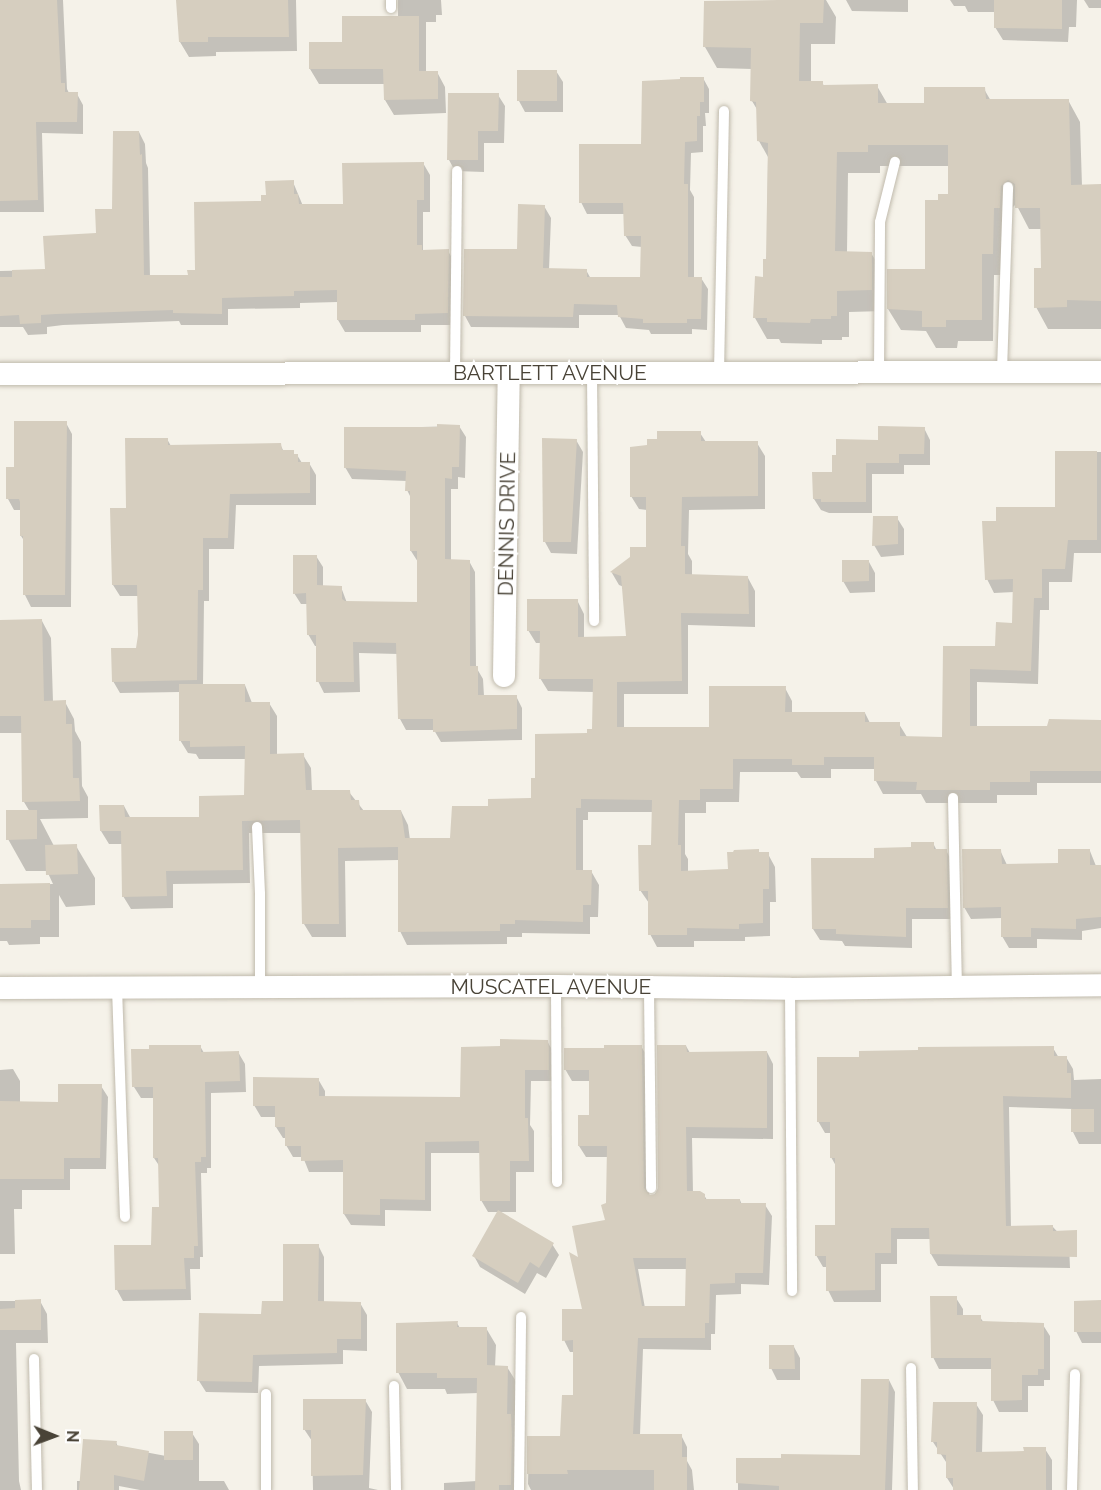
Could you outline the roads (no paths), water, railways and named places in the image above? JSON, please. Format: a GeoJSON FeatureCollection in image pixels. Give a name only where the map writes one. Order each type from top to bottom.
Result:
{"type":"FeatureCollection","features":[{"type":"Feature","properties":{"kind":"street","name":"BARTLETT AVENUE"},"geometry":{"type":"LineString","coordinates":[[0,374],[1101,372]]}},
{"type":"Feature","properties":{"kind":"street","name":"DENNIS DRIVE"},"geometry":{"type":"LineString","coordinates":[[504,676],[509,373]]}},
{"type":"Feature","properties":{"kind":"street","name":"MUSCATEL AVENUE"},"geometry":{"type":"LineString","coordinates":[[0,988],[556,986],[790,989],[1101,985]]}},
{"type":"Feature","properties":{"kind":"lane"},"geometry":{"type":"LineString","coordinates":[[719,372],[724,111]]}},
{"type":"Feature","properties":{"kind":"lane"},"geometry":{"type":"LineString","coordinates":[[879,371],[880,222],[895,162]]}},
{"type":"Feature","properties":{"kind":"lane"},"geometry":{"type":"LineString","coordinates":[[455,373],[457,171]]}},
{"type":"Feature","properties":{"kind":"lane"},"geometry":{"type":"LineString","coordinates":[[1002,371],[1008,187]]}},
{"type":"Feature","properties":{"kind":"lane"},"geometry":{"type":"LineString","coordinates":[[592,373],[594,621]]}},
{"type":"Feature","properties":{"kind":"lane"},"geometry":{"type":"LineString","coordinates":[[953,798],[957,987]]}},
{"type":"Feature","properties":{"kind":"lane"},"geometry":{"type":"LineString","coordinates":[[257,827],[260,987]]}},
{"type":"Feature","properties":{"kind":"lane"},"geometry":{"type":"LineString","coordinates":[[556,986],[557,1182]]}},
{"type":"Feature","properties":{"kind":"lane"},"geometry":{"type":"LineString","coordinates":[[117,988],[125,1217]]}},
{"type":"Feature","properties":{"kind":"lane"},"geometry":{"type":"LineString","coordinates":[[649,988],[651,1188]]}},
{"type":"Feature","properties":{"kind":"lane"},"geometry":{"type":"LineString","coordinates":[[790,989],[792,1291]]}},
{"type":"Feature","properties":{"kind":"lane"},"geometry":{"type":"LineString","coordinates":[[519,1490],[521,1317]]}},
{"type":"Feature","properties":{"kind":"lane"},"geometry":{"type":"LineString","coordinates":[[34,1359],[37,1490]]}},
{"type":"Feature","properties":{"kind":"lane"},"geometry":{"type":"LineString","coordinates":[[911,1368],[913,1490]]}},
{"type":"Feature","properties":{"kind":"lane"},"geometry":{"type":"LineString","coordinates":[[1072,1490],[1075,1374]]}},
{"type":"Feature","properties":{"kind":"lane"},"geometry":{"type":"LineString","coordinates":[[394,1386],[396,1490]]}},
{"type":"Feature","properties":{"kind":"lane"},"geometry":{"type":"LineString","coordinates":[[266,1394],[266,1490]]}}]}
